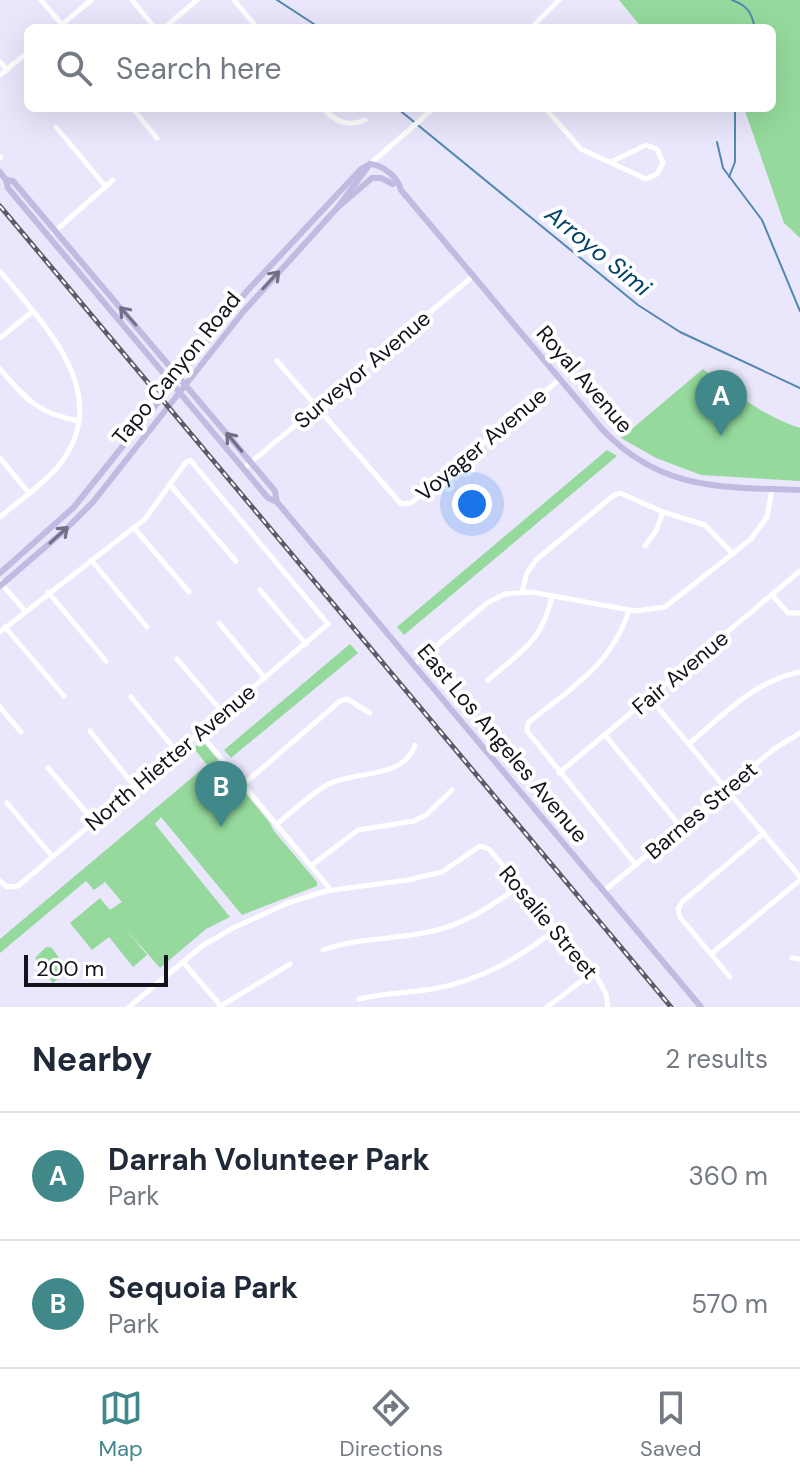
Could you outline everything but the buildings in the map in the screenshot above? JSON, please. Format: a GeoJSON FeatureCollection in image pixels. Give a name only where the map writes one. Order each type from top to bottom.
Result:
{"type":"FeatureCollection","features":[{"type":"Feature","properties":{"kind":"main road","name":"Royal Avenue"},"geometry":{"type":"LineString","coordinates":[[370,164],[401,190],[611,438],[647,465],[700,485],[800,490]]}},
{"type":"Feature","properties":{"kind":"main road","name":"Royal Avenue"},"geometry":{"type":"LineString","coordinates":[[370,164],[382,167],[401,185],[401,190]]}},
{"type":"Feature","properties":{"kind":"main road","name":"Tapo Canyon Road"},"geometry":{"type":"LineString","coordinates":[[1,584],[93,502],[256,296],[338,207],[370,164]]}},
{"type":"Feature","properties":{"kind":"main road","name":"Tapo Canyon Road"},"geometry":{"type":"LineString","coordinates":[[0,573],[74,507],[260,277],[361,169],[370,164]]}},
{"type":"Feature","properties":{"kind":"main road","name":"East Los Angeles Avenue"},"geometry":{"type":"LineString","coordinates":[[0,172],[8,188],[243,469],[268,498],[277,502],[701,1007]]}},
{"type":"Feature","properties":{"kind":"main road"},"geometry":{"type":"LineString","coordinates":[[338,207],[372,178],[381,178],[393,184]]}},
{"type":"Feature","properties":{"kind":"main road","name":"East Los Angeles Avenue"},"geometry":{"type":"LineString","coordinates":[[6,180],[13,181],[179,375],[275,491],[277,502]]}},
{"type":"Feature","properties":{"kind":"street"},"geometry":{"type":"LineString","coordinates":[[41,0],[59,24]]}},
{"type":"Feature","properties":{"kind":"street"},"geometry":{"type":"LineString","coordinates":[[64,24],[91,0]]}},
{"type":"Feature","properties":{"kind":"street"},"geometry":{"type":"LineString","coordinates":[[132,0],[152,24]]}},
{"type":"Feature","properties":{"kind":"street"},"geometry":{"type":"LineString","coordinates":[[169,24],[197,0]]}},
{"type":"Feature","properties":{"kind":"street"},"geometry":{"type":"LineString","coordinates":[[234,0],[254,24]]}},
{"type":"Feature","properties":{"kind":"street"},"geometry":{"type":"LineString","coordinates":[[535,24],[559,0]]}},
{"type":"Feature","properties":{"kind":"street"},"geometry":{"type":"LineString","coordinates":[[0,75],[24,55]]}},
{"type":"Feature","properties":{"kind":"street"},"geometry":{"type":"LineString","coordinates":[[0,62],[7,70]]}},
{"type":"Feature","properties":{"kind":"street"},"geometry":{"type":"LineString","coordinates":[[135,112],[157,138]]}},
{"type":"Feature","properties":{"kind":"street"},"geometry":{"type":"LineString","coordinates":[[326,112],[346,123],[365,120]]}},
{"type":"Feature","properties":{"kind":"street","name":"Tapo Canyon Road"},"geometry":{"type":"LineString","coordinates":[[370,164],[429,112]]}},
{"type":"Feature","properties":{"kind":"street"},"geometry":{"type":"LineString","coordinates":[[549,112],[581,149],[600,160],[646,179],[657,174],[663,163],[657,149],[646,145],[611,162]]}},
{"type":"Feature","properties":{"kind":"street"},"geometry":{"type":"LineString","coordinates":[[56,127],[106,187]]}},
{"type":"Feature","properties":{"kind":"street"},"geometry":{"type":"LineString","coordinates":[[49,237],[113,180]]}},
{"type":"Feature","properties":{"kind":"street"},"geometry":{"type":"LineString","coordinates":[[0,271],[57,341],[73,372],[79,397],[79,421],[63,460],[0,517]]}},
{"type":"Feature","properties":{"kind":"street","name":"Surveyor Avenue"},"geometry":{"type":"LineString","coordinates":[[243,469],[473,276]]}},
{"type":"Feature","properties":{"kind":"street"},"geometry":{"type":"LineString","coordinates":[[0,338],[33,311]]}},
{"type":"Feature","properties":{"kind":"street"},"geometry":{"type":"LineString","coordinates":[[277,361],[318,408]]}},
{"type":"Feature","properties":{"kind":"street"},"geometry":{"type":"LineString","coordinates":[[0,369],[33,405],[52,415],[79,421]]}},
{"type":"Feature","properties":{"kind":"street","name":"Voyager Avenue"},"geometry":{"type":"LineString","coordinates":[[318,408],[401,504],[411,503],[560,379]]}},
{"type":"Feature","properties":{"kind":"street"},"geometry":{"type":"LineString","coordinates":[[0,458],[29,493]]}},
{"type":"Feature","properties":{"kind":"street","name":"North Hietter Avenue"},"geometry":{"type":"LineString","coordinates":[[0,881],[10,888],[18,886],[328,624],[190,460],[171,486]]}},
{"type":"Feature","properties":{"kind":"street"},"geometry":{"type":"LineString","coordinates":[[64,696],[3,629],[134,528],[171,486],[236,561]]}},
{"type":"Feature","properties":{"kind":"street"},"geometry":{"type":"LineString","coordinates":[[414,665],[487,603],[505,594],[522,592],[645,612],[665,607],[751,539],[763,524],[772,489]]}},
{"type":"Feature","properties":{"kind":"street"},"geometry":{"type":"LineString","coordinates":[[522,592],[527,573],[537,559],[614,495],[624,494],[663,512],[705,525],[733,554]]}},
{"type":"Feature","properties":{"kind":"street"},"geometry":{"type":"LineString","coordinates":[[645,546],[656,531],[663,512]]}},
{"type":"Feature","properties":{"kind":"street"},"geometry":{"type":"LineString","coordinates":[[134,528],[189,592]]}},
{"type":"Feature","properties":{"kind":"street"},"geometry":{"type":"LineString","coordinates":[[91,560],[147,627]]}},
{"type":"Feature","properties":{"kind":"street","name":"Fair Avenue"},"geometry":{"type":"LineString","coordinates":[[559,773],[800,571]]}},
{"type":"Feature","properties":{"kind":"street"},"geometry":{"type":"LineString","coordinates":[[1,584],[25,611]]}},
{"type":"Feature","properties":{"kind":"street"},"geometry":{"type":"LineString","coordinates":[[260,590],[306,644]]}},
{"type":"Feature","properties":{"kind":"street"},"geometry":{"type":"LineString","coordinates":[[48,592],[106,661]]}},
{"type":"Feature","properties":{"kind":"street"},"geometry":{"type":"LineString","coordinates":[[772,595],[788,613],[800,613]]}},
{"type":"Feature","properties":{"kind":"street"},"geometry":{"type":"LineString","coordinates":[[488,680],[539,634],[552,596]]}},
{"type":"Feature","properties":{"kind":"street"},"geometry":{"type":"LineString","coordinates":[[629,610],[619,638],[605,659],[528,723],[527,731],[636,865]]}},
{"type":"Feature","properties":{"kind":"street"},"geometry":{"type":"LineString","coordinates":[[219,623],[265,678]]}},
{"type":"Feature","properties":{"kind":"street"},"geometry":{"type":"LineString","coordinates":[[177,659],[223,713]]}},
{"type":"Feature","properties":{"kind":"street"},"geometry":{"type":"LineString","coordinates":[[689,744],[747,694],[774,679],[800,672]]}},
{"type":"Feature","properties":{"kind":"street"},"geometry":{"type":"LineString","coordinates":[[131,697],[177,752]]}},
{"type":"Feature","properties":{"kind":"street"},"geometry":{"type":"LineString","coordinates":[[650,698],[800,878],[711,954]]}},
{"type":"Feature","properties":{"kind":"street"},"geometry":{"type":"LineString","coordinates":[[244,784],[340,701],[347,699],[370,713]]}},
{"type":"Feature","properties":{"kind":"street"},"geometry":{"type":"LineString","coordinates":[[0,707],[21,732]]}},
{"type":"Feature","properties":{"kind":"street"},"geometry":{"type":"LineString","coordinates":[[90,731],[135,787]]}},
{"type":"Feature","properties":{"kind":"street"},"geometry":{"type":"LineString","coordinates":[[129,1007],[183,962],[233,928],[288,903],[331,890],[200,733]]}},
{"type":"Feature","properties":{"kind":"street","name":"Barnes Street"},"geometry":{"type":"LineString","coordinates":[[604,891],[784,741],[800,733]]}},
{"type":"Feature","properties":{"kind":"street"},"geometry":{"type":"LineString","coordinates":[[605,735],[681,827]]}},
{"type":"Feature","properties":{"kind":"street"},"geometry":{"type":"LineString","coordinates":[[277,824],[327,785],[348,776],[403,763],[412,755],[415,745]]}},
{"type":"Feature","properties":{"kind":"street"},"geometry":{"type":"LineString","coordinates":[[48,768],[94,821]]}},
{"type":"Feature","properties":{"kind":"street"},"geometry":{"type":"LineString","coordinates":[[312,865],[358,830],[414,821],[426,815],[452,790]]}},
{"type":"Feature","properties":{"kind":"street"},"geometry":{"type":"LineString","coordinates":[[7,803],[52,856]]}},
{"type":"Feature","properties":{"kind":"street"},"geometry":{"type":"LineString","coordinates":[[730,977],[680,917],[680,905],[764,833]]}},
{"type":"Feature","properties":{"kind":"street","name":"Rosalie Street"},"geometry":{"type":"LineString","coordinates":[[331,890],[427,876],[452,866],[480,846],[489,849],[602,986],[608,1007]]}},
{"type":"Feature","properties":{"kind":"street"},"geometry":{"type":"LineString","coordinates":[[323,950],[363,939],[421,934],[447,927],[483,911],[520,886]]}},
{"type":"Feature","properties":{"kind":"street"},"geometry":{"type":"LineString","coordinates":[[359,999],[434,989],[472,979],[505,966],[556,929]]}},
{"type":"Feature","properties":{"kind":"street"},"geometry":{"type":"LineString","coordinates":[[792,958],[800,959]]}},
{"type":"Feature","properties":{"kind":"street"},"geometry":{"type":"LineString","coordinates":[[183,962],[220,1007],[290,964]]}},
{"type":"Feature","properties":{"kind":"street"},"geometry":{"type":"LineString","coordinates":[[547,1007],[592,973]]}},
{"type":"Feature","properties":{"kind":"green space"},"geometry":{"type":"Polygon","coordinates":[[[619,0],[800,0],[800,238],[784,223],[745,112],[776,112],[776,24],[639,24],[619,0]]]}},
{"type":"Feature","properties":{"kind":"green space"},"geometry":{"type":"Polygon","coordinates":[[[703,369],[761,410],[800,428],[800,481],[701,475],[656,458],[621,438],[703,369]]]}},
{"type":"Feature","properties":{"kind":"green space"},"geometry":{"type":"Polygon","coordinates":[[[607,450],[617,456],[404,635],[397,627],[607,450]]]}},
{"type":"Feature","properties":{"kind":"green space"},"geometry":{"type":"Polygon","coordinates":[[[350,644],[358,653],[231,758],[224,750],[350,644]]]}},
{"type":"Feature","properties":{"kind":"green space"},"geometry":{"type":"Polygon","coordinates":[[[204,743],[317,882],[317,886],[242,915],[161,817],[155,824],[230,917],[206,929],[160,968],[126,929],[147,955],[133,967],[109,937],[92,950],[70,923],[100,898],[110,910],[122,902],[105,882],[94,890],[86,881],[0,953],[0,939],[207,765],[193,747],[204,743]]]}},
{"type":"Feature","properties":{"kind":"green space"},"geometry":{"type":"Polygon","coordinates":[[[46,947],[52,948],[68,971],[53,983],[35,958],[46,947]]]}},
{"type":"Feature","properties":{"kind":"waterway","name":"Arroyo Simi"},"geometry":{"type":"LineString","coordinates":[[277,0],[314,24]]}},
{"type":"Feature","properties":{"kind":"waterway"},"geometry":{"type":"LineString","coordinates":[[732,0],[748,10],[754,24]]}},
{"type":"Feature","properties":{"kind":"waterway","name":"Arroyo Simi"},"geometry":{"type":"LineString","coordinates":[[402,112],[638,305],[680,332],[800,388]]}},
{"type":"Feature","properties":{"kind":"waterway"},"geometry":{"type":"LineString","coordinates":[[729,177],[735,162],[735,112]]}},
{"type":"Feature","properties":{"kind":"waterway"},"geometry":{"type":"LineString","coordinates":[[717,142],[723,168],[762,220],[800,311]]}},
{"type":"Feature","properties":{"kind":"railway"},"geometry":{"type":"LineString","coordinates":[[0,206],[671,1007]]}},
{"type":"Feature","properties":{"kind":"place","name":"Darrah Volunteer Park"},"geometry":{"type":"Point","coordinates":[721,436]}},
{"type":"Feature","properties":{"kind":"place","name":"Sequoia Park"},"geometry":{"type":"Point","coordinates":[221,827]}}]}
